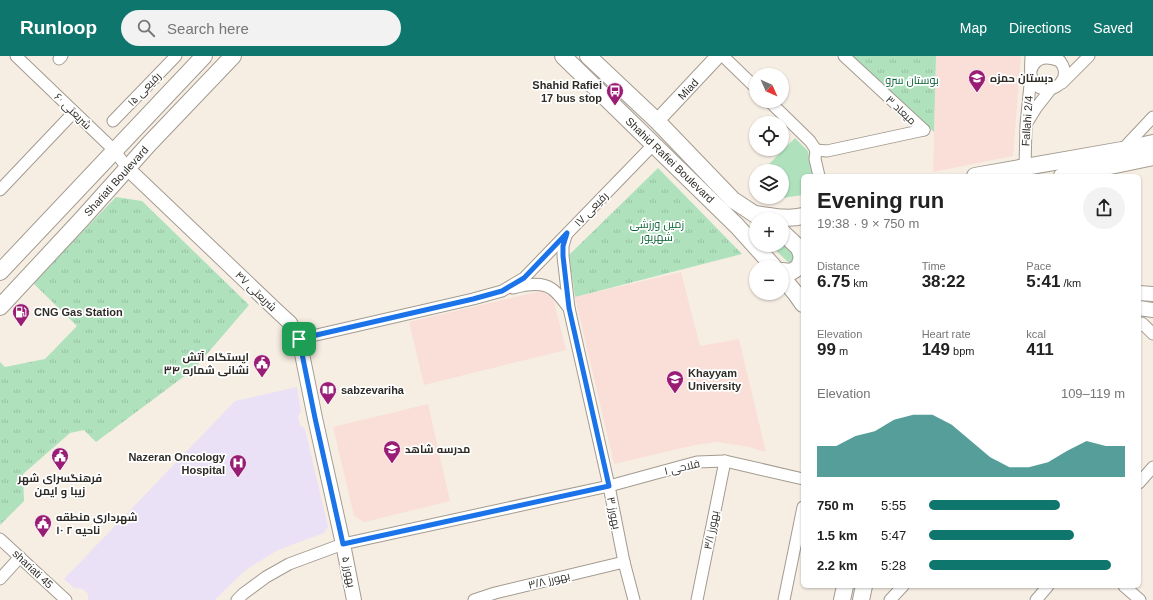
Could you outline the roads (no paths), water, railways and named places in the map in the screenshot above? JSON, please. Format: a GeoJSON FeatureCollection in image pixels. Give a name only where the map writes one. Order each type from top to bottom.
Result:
{"type":"FeatureCollection","features":[{"type":"Feature","properties":{"kind":"main road","name":"Shariati Boulevard"},"geometry":{"type":"LineString","coordinates":[[0,272],[204,56]]}},
{"type":"Feature","properties":{"kind":"main road","name":"Shariati Boulevard"},"geometry":{"type":"LineString","coordinates":[[0,307],[127,168],[233,56]]}},
{"type":"Feature","properties":{"kind":"main road","name":"Shahid Rafiei Boulevard"},"geometry":{"type":"LineString","coordinates":[[563,56],[737,226],[769,260]]}},
{"type":"Feature","properties":{"kind":"main road","name":"Shahid Rafiei Boulevard"},"geometry":{"type":"LineString","coordinates":[[588,56],[657,122],[733,200],[751,212]]}},
{"type":"Feature","properties":{"kind":"main road"},"geometry":{"type":"LineString","coordinates":[[1000,174],[1024,172],[1153,143]]}},
{"type":"Feature","properties":{"kind":"main road"},"geometry":{"type":"LineString","coordinates":[[1072,174],[1153,157]]}},
{"type":"Feature","properties":{"kind":"main road"},"geometry":{"type":"LineString","coordinates":[[789,218],[801,216]]}},
{"type":"Feature","properties":{"kind":"main road"},"geometry":{"type":"LineString","coordinates":[[789,235],[801,240]]}},
{"type":"Feature","properties":{"kind":"main road"},"geometry":{"type":"LineString","coordinates":[[789,239],[799,248],[801,254]]}},
{"type":"Feature","properties":{"kind":"main road"},"geometry":{"type":"LineString","coordinates":[[789,271],[791,272],[799,266],[801,260]]}},
{"type":"Feature","properties":{"kind":"main road"},"geometry":{"type":"LineString","coordinates":[[789,286],[801,301]]}},
{"type":"Feature","properties":{"kind":"main road"},"geometry":{"type":"LineString","coordinates":[[842,600],[845,588]]}},
{"type":"Feature","properties":{"kind":"street","name":"شریعتی ۶۰"},"geometry":{"type":"LineString","coordinates":[[16,56],[115,151],[127,168]]}},
{"type":"Feature","properties":{"kind":"street","name":"رفیعی ۱۵"},"geometry":{"type":"LineString","coordinates":[[113,121],[176,56]]}},
{"type":"Feature","properties":{"kind":"street","name":"Miad"},"geometry":{"type":"LineString","coordinates":[[657,122],[718,56]]}},
{"type":"Feature","properties":{"kind":"street"},"geometry":{"type":"LineString","coordinates":[[723,56],[749,81]]}},
{"type":"Feature","properties":{"kind":"street","name":"میعاد ۳"},"geometry":{"type":"LineString","coordinates":[[816,150],[827,151],[924,130],[844,56]]}},
{"type":"Feature","properties":{"kind":"street","name":"Fallahi 2/4"},"geometry":{"type":"LineString","coordinates":[[1024,172],[1031,56]]}},
{"type":"Feature","properties":{"kind":"street"},"geometry":{"type":"LineString","coordinates":[[1050,57],[1059,61],[1088,57],[1055,87],[1045,90],[1036,85],[1031,73],[1033,65],[1040,58],[1050,57]]}},
{"type":"Feature","properties":{"kind":"street"},"geometry":{"type":"LineString","coordinates":[[1026,125],[1036,108],[1064,75],[1059,61]]}},
{"type":"Feature","properties":{"kind":"street"},"geometry":{"type":"LineString","coordinates":[[776,108],[810,141],[816,150],[815,159],[819,174]]}},
{"type":"Feature","properties":{"kind":"street"},"geometry":{"type":"LineString","coordinates":[[0,190],[74,112]]}},
{"type":"Feature","properties":{"kind":"street"},"geometry":{"type":"LineString","coordinates":[[1122,150],[1153,117]]}},
{"type":"Feature","properties":{"kind":"street","name":"رفیعی ۱۷"},"geometry":{"type":"LineString","coordinates":[[299,339],[502,291],[524,278],[653,145]]}},
{"type":"Feature","properties":{"kind":"street","name":"شریعتی ۴۷"},"geometry":{"type":"LineString","coordinates":[[127,168],[290,323],[299,339],[343,544]]}},
{"type":"Feature","properties":{"kind":"street","name":"بهورز ۳"},"geometry":{"type":"LineString","coordinates":[[567,233],[563,246],[563,256],[569,308],[609,486],[624,562],[634,600]]}},
{"type":"Feature","properties":{"kind":"street"},"geometry":{"type":"LineString","coordinates":[[502,291],[525,285],[541,285],[551,288],[569,308]]}},
{"type":"Feature","properties":{"kind":"street"},"geometry":{"type":"LineString","coordinates":[[1141,293],[1153,294]]}},
{"type":"Feature","properties":{"kind":"street"},"geometry":{"type":"LineString","coordinates":[[1141,308],[1153,310]]}},
{"type":"Feature","properties":{"kind":"street"},"geometry":{"type":"LineString","coordinates":[[1141,325],[1153,334]]}},
{"type":"Feature","properties":{"kind":"street","name":"فلاحی ۱"},"geometry":{"type":"LineString","coordinates":[[237,600],[266,577],[290,564],[343,544],[609,486],[698,462],[726,461],[801,480]]}},
{"type":"Feature","properties":{"kind":"street","name":"بهورز ۳/۱"},"geometry":{"type":"LineString","coordinates":[[697,600],[726,461]]}},
{"type":"Feature","properties":{"kind":"street"},"geometry":{"type":"LineString","coordinates":[[1141,481],[1153,467]]}},
{"type":"Feature","properties":{"kind":"street"},"geometry":{"type":"LineString","coordinates":[[784,600],[801,517]]}},
{"type":"Feature","properties":{"kind":"street","name":"shariati 45"},"geometry":{"type":"LineString","coordinates":[[0,539],[66,600]]}},
{"type":"Feature","properties":{"kind":"street","name":"بهورز ۵"},"geometry":{"type":"LineString","coordinates":[[343,544],[354,600]]}},
{"type":"Feature","properties":{"kind":"street"},"geometry":{"type":"LineString","coordinates":[[0,579],[20,557]]}},
{"type":"Feature","properties":{"kind":"street","name":"بهورز ۳/۸"},"geometry":{"type":"LineString","coordinates":[[474,600],[496,597],[624,562]]}},
{"type":"Feature","properties":{"kind":"street"},"geometry":{"type":"LineString","coordinates":[[890,600],[901,588]]}},
{"type":"Feature","properties":{"kind":"street"},"geometry":{"type":"LineString","coordinates":[[1036,600],[1046,588]]}},
{"type":"Feature","properties":{"kind":"street"},"geometry":{"type":"LineString","coordinates":[[1126,588],[1140,600]]}},
{"type":"Feature","properties":{"kind":"place","name":"دبستان حمزه"},"geometry":{"type":"Point","coordinates":[977,93]}},
{"type":"Feature","properties":{"kind":"place","name":"Shahid Rafiei 17 bus stop"},"geometry":{"type":"Point","coordinates":[615,106]}},
{"type":"Feature","properties":{"kind":"place","name":"CNG Gas Station"},"geometry":{"type":"Point","coordinates":[21,327]}},
{"type":"Feature","properties":{"kind":"place","name":"ایستگاه آتش نشانی شماره ۳۴"},"geometry":{"type":"Point","coordinates":[262,378]}},
{"type":"Feature","properties":{"kind":"place","name":"Khayyam University"},"geometry":{"type":"Point","coordinates":[675,394]}},
{"type":"Feature","properties":{"kind":"place","name":"sabzevariha"},"geometry":{"type":"Point","coordinates":[328,405]}},
{"type":"Feature","properties":{"kind":"place","name":"مدرسه شاهد"},"geometry":{"type":"Point","coordinates":[392,464]}},
{"type":"Feature","properties":{"kind":"place","name":"فرهنگسرای شهر زیبا و ایمن"},"geometry":{"type":"Point","coordinates":[60,471]}},
{"type":"Feature","properties":{"kind":"place","name":"Nazeran Oncology Hospital"},"geometry":{"type":"Point","coordinates":[238,478]}},
{"type":"Feature","properties":{"kind":"place","name":"شهرداری منطقه ۱۰ ناحیه ۲"},"geometry":{"type":"Point","coordinates":[43,538]}},
{"type":"Feature","properties":{"kind":"park label","name":"بوستان سرو"},"geometry":{"type":"Point","coordinates":[912,80]}},
{"type":"Feature","properties":{"kind":"park label","name":"زمین ورزشی شهریور"},"geometry":{"type":"Point","coordinates":[657,230]}}]}
